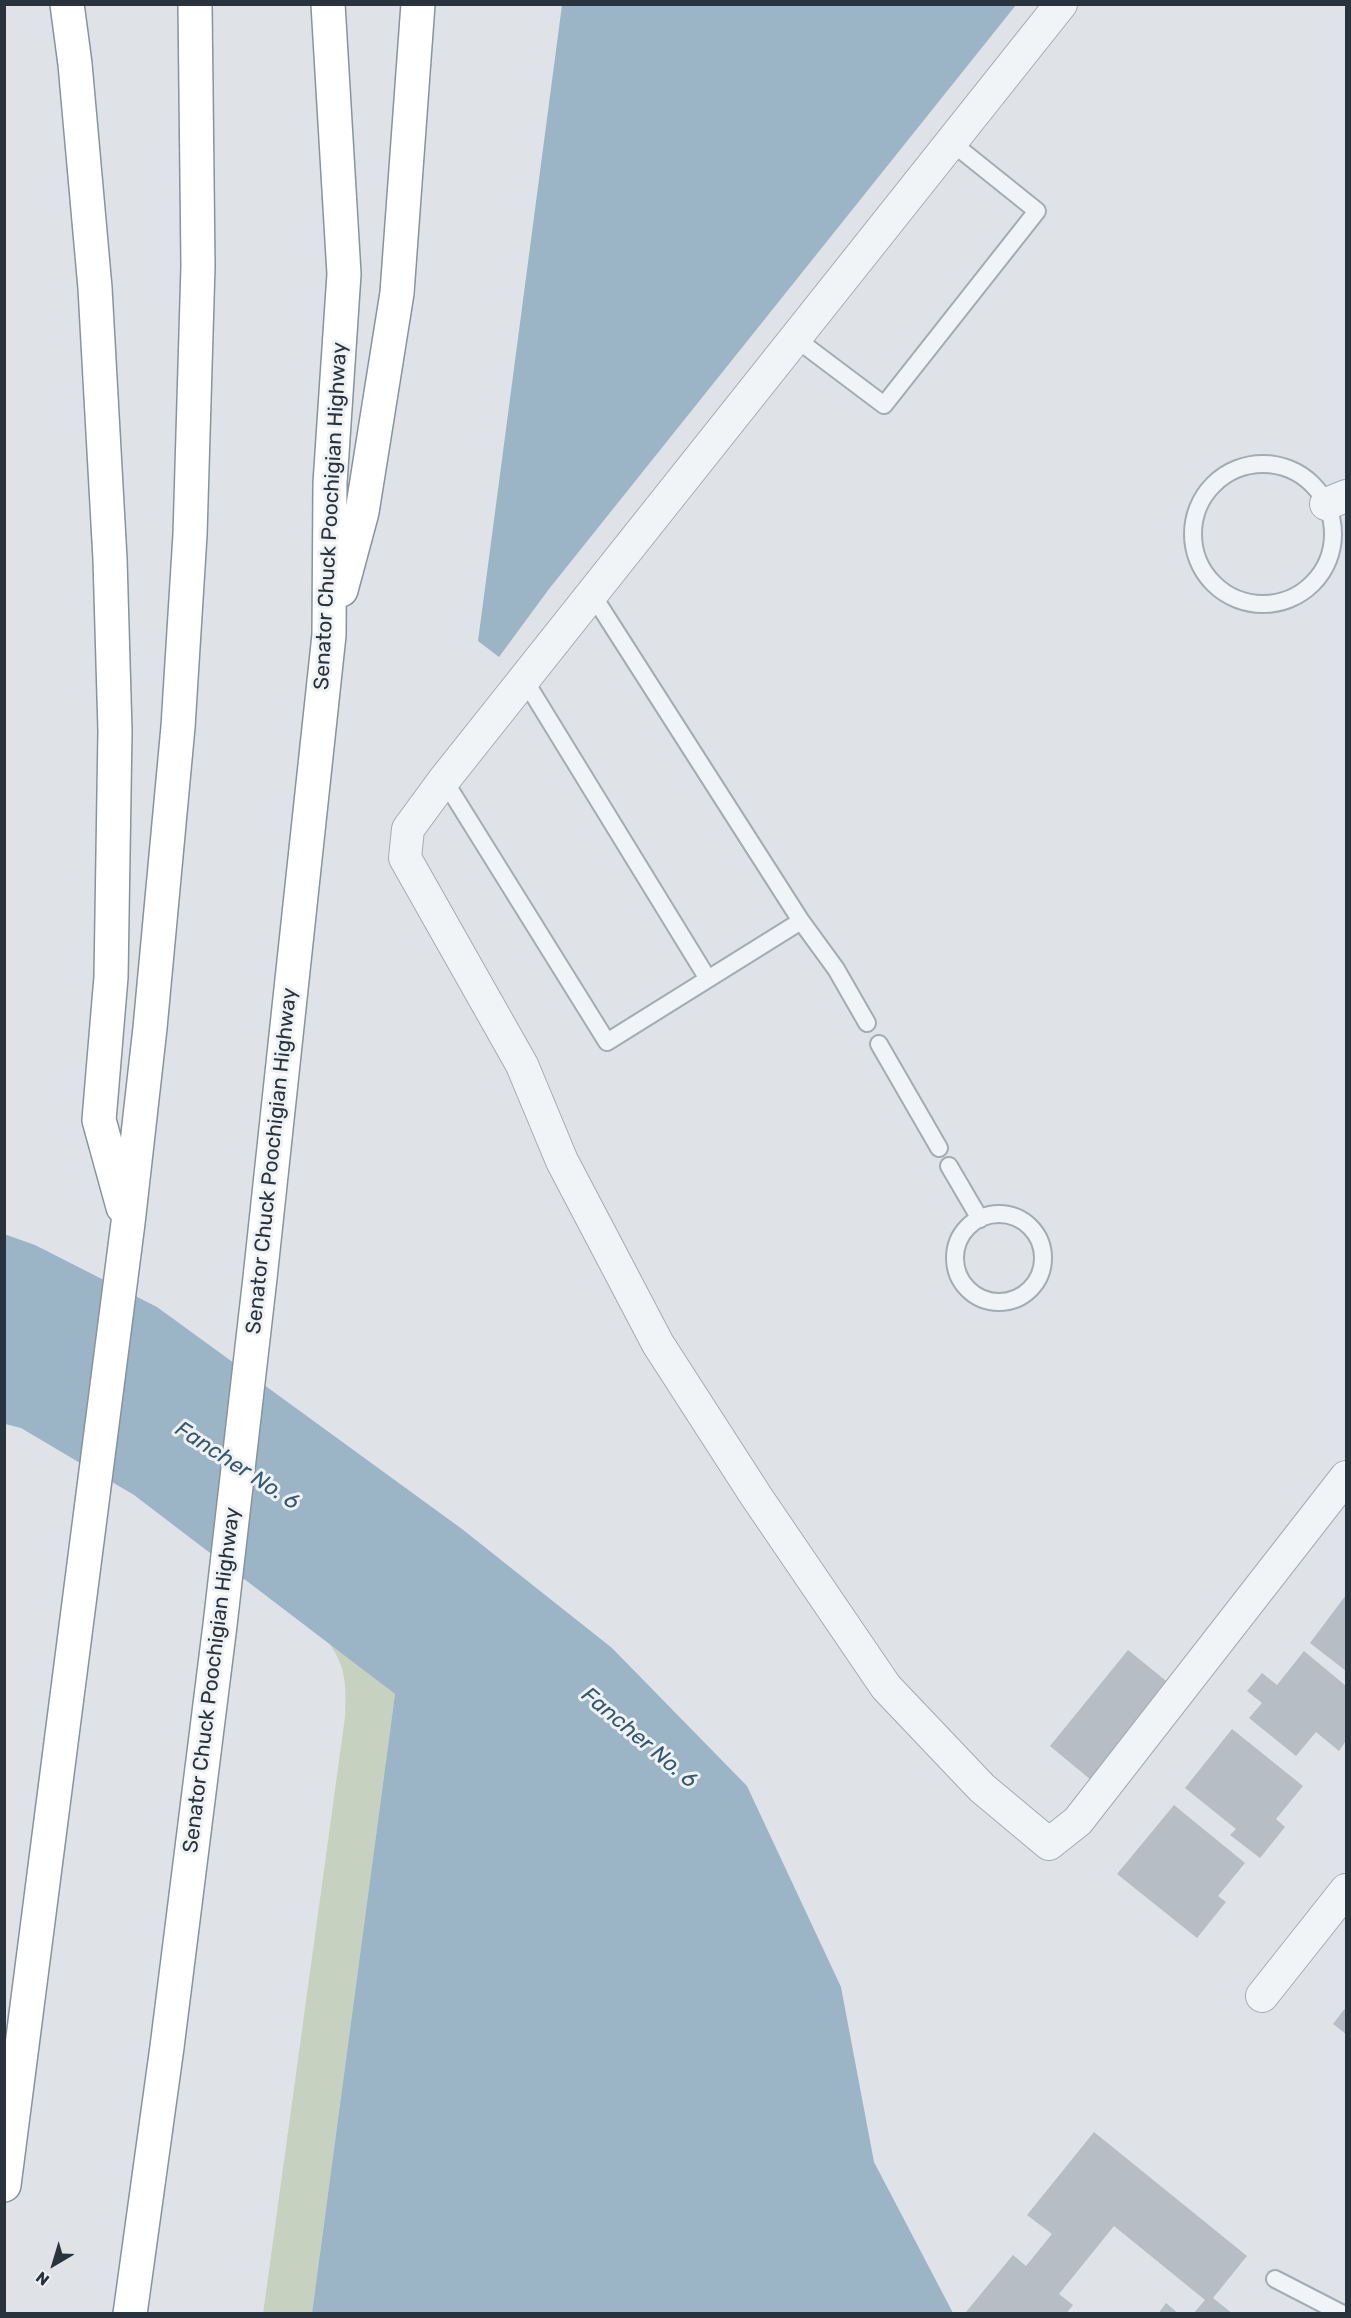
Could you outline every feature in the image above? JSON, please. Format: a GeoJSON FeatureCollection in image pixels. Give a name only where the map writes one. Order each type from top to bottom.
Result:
{"type":"FeatureCollection","features":[{"type":"Feature","properties":{"kind":"highway"},"geometry":{"type":"LineString","coordinates":[[67,4],[75,64],[95,288],[110,559],[115,708],[115,855],[111,977],[99,1119],[128,1223]]}},
{"type":"Feature","properties":{"kind":"highway"},"geometry":{"type":"LineString","coordinates":[[4,2185],[128,1223],[150,1028],[178,727],[190,535],[198,266],[195,4]]}},
{"type":"Feature","properties":{"kind":"highway","name":"Senator Chuck Poochigian Highway"},"geometry":{"type":"LineString","coordinates":[[130,2313],[167,2047],[220,1625],[330,635],[330,483],[344,274],[328,4]]}},
{"type":"Feature","properties":{"kind":"highway"},"geometry":{"type":"LineString","coordinates":[[330,635],[362,512],[397,292],[418,4]]}},
{"type":"Feature","properties":{"kind":"street"},"geometry":{"type":"LineString","coordinates":[[1060,4],[444,780],[408,829],[405,858],[522,1065],[562,1161],[658,1344],[756,1496],[886,1687],[982,1788],[1049,1844],[1078,1821],[1347,1477]]}},
{"type":"Feature","properties":{"kind":"street"},"geometry":{"type":"LineString","coordinates":[[1262,1996],[1347,1890]]}},
{"type":"Feature","properties":{"kind":"lane"},"geometry":{"type":"LineString","coordinates":[[795,338],[884,405],[1037,211],[951,142]]}},
{"type":"Feature","properties":{"kind":"lane"},"geometry":{"type":"LineString","coordinates":[[1273,464],[1294,471],[1336,500],[1331,550],[1322,573],[1306,590],[1286,601],[1262,605],[1239,601],[1218,589],[1203,572],[1194,550],[1192,527],[1198,506],[1210,487],[1229,472],[1250,465],[1273,464]]}},
{"type":"Feature","properties":{"kind":"lane"},"geometry":{"type":"LineString","coordinates":[[592,594],[801,921],[836,969],[867,1023]]}},
{"type":"Feature","properties":{"kind":"lane"},"geometry":{"type":"LineString","coordinates":[[524,680],[708,979]]}},
{"type":"Feature","properties":{"kind":"lane"},"geometry":{"type":"LineString","coordinates":[[444,780],[607,1042],[801,921]]}},
{"type":"Feature","properties":{"kind":"lane"},"geometry":{"type":"LineString","coordinates":[[879,1044],[939,1148]]}},
{"type":"Feature","properties":{"kind":"lane"},"geometry":{"type":"LineString","coordinates":[[949,1166],[980,1219]]}},
{"type":"Feature","properties":{"kind":"lane"},"geometry":{"type":"LineString","coordinates":[[1000,1214],[1014,1216],[1026,1223],[1036,1234],[1042,1248],[1043,1264],[1039,1278],[1030,1290],[1017,1299],[1002,1302],[981,1298],[964,1285],[955,1259],[957,1244],[963,1232],[980,1219],[1000,1214]]}},
{"type":"Feature","properties":{"kind":"lane"},"geometry":{"type":"LineString","coordinates":[[1275,2279],[1343,2313]]}},
{"type":"Feature","properties":{"kind":"green space"},"geometry":{"type":"Polygon","coordinates":[[[329,1643],[395,1694],[312,2313],[263,2314],[345,1717],[344,1678],[339,1661],[329,1643]]]}},
{"type":"Feature","properties":{"kind":"water"},"geometry":{"type":"Polygon","coordinates":[[[562,5],[1016,5],[549,589],[499,657],[478,641],[562,5]]]}},
{"type":"Feature","properties":{"kind":"water","name":"Fancher No. 6"},"geometry":{"type":"Polygon","coordinates":[[[4,1234],[35,1245],[157,1307],[462,1529],[612,1648],[747,1786],[841,1987],[874,2162],[953,2313],[312,2313],[395,1694],[134,1495],[21,1428],[5,1424],[4,1234]]]}},
{"type":"Feature","properties":{"kind":"building"},"geometry":{"type":"Polygon","coordinates":[[[1346,1595],[1346,1671],[1310,1643],[1346,1595]]]}},
{"type":"Feature","properties":{"kind":"building"},"geometry":{"type":"Polygon","coordinates":[[[1128,1650],[1170,1684],[1091,1780],[1050,1746],[1128,1650]]]}},
{"type":"Feature","properties":{"kind":"building"},"geometry":{"type":"Polygon","coordinates":[[[1304,1651],[1346,1686],[1346,1741],[1339,1751],[1316,1732],[1296,1756],[1249,1718],[1262,1703],[1247,1691],[1262,1673],[1277,1685],[1304,1651]]]}},
{"type":"Feature","properties":{"kind":"building"},"geometry":{"type":"Polygon","coordinates":[[[1232,1729],[1303,1786],[1276,1819],[1285,1827],[1260,1858],[1230,1835],[1236,1829],[1185,1788],[1232,1729]]]}},
{"type":"Feature","properties":{"kind":"building"},"geometry":{"type":"Polygon","coordinates":[[[1174,1805],[1245,1863],[1218,1896],[1226,1902],[1197,1938],[1117,1874],[1174,1805]]]}},
{"type":"Feature","properties":{"kind":"building"},"geometry":{"type":"Polygon","coordinates":[[[1346,2007],[1346,2034],[1333,2024],[1346,2007]]]}},
{"type":"Feature","properties":{"kind":"building"},"geometry":{"type":"Polygon","coordinates":[[[1094,2132],[1247,2256],[1213,2298],[1233,2314],[1193,2314],[1205,2300],[1114,2226],[1059,2294],[1073,2305],[1066,2314],[966,2312],[1013,2255],[1026,2266],[1052,2234],[1027,2215],[1094,2132]]]}},
{"type":"Feature","properties":{"kind":"building"},"geometry":{"type":"Polygon","coordinates":[[[1166,2303],[1179,2314],[1158,2314],[1166,2303]]]}}]}
